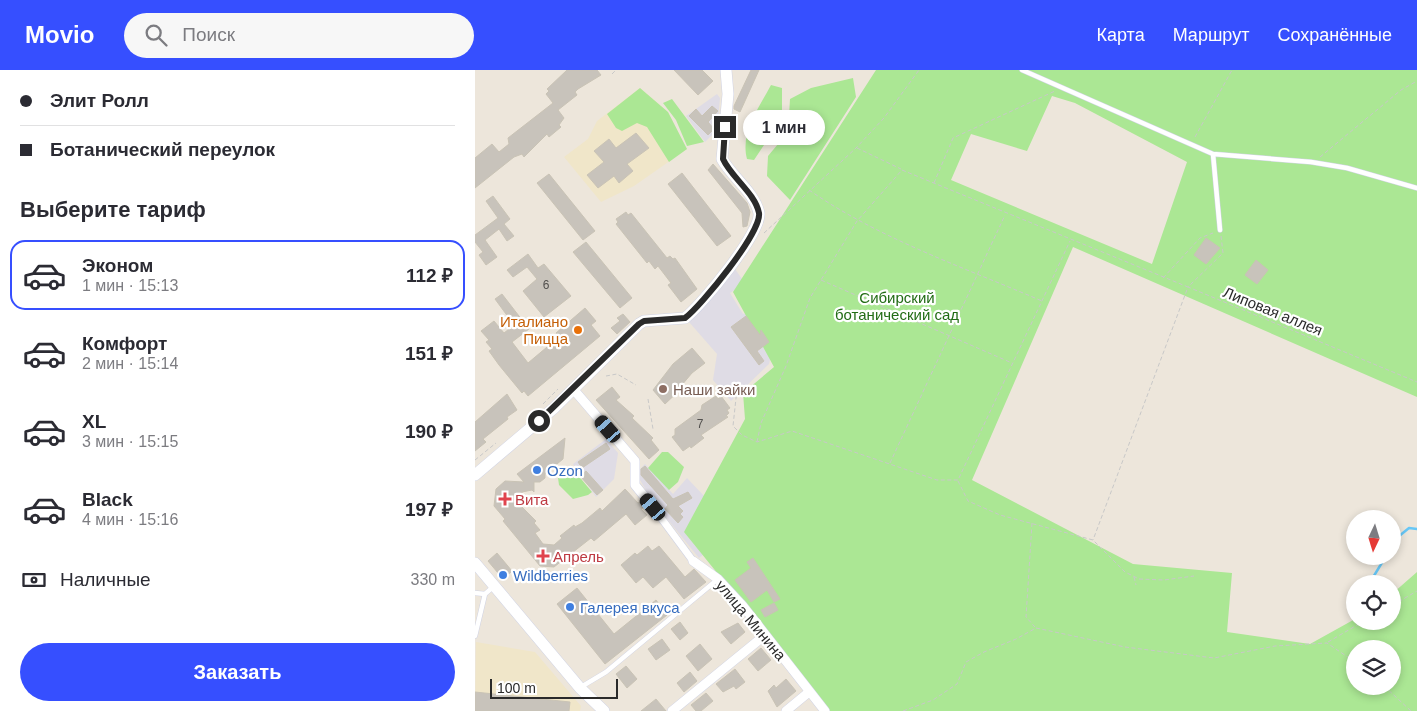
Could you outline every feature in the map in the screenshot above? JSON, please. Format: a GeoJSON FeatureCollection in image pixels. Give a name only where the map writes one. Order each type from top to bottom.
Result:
{"type":"FeatureCollection","features":[{"type":"Feature","properties":{"kind":"street"},"geometry":{"type":"LineString","coordinates":[[475,475],[574,390],[639,324],[644,321],[685,318],[690,314],[704,301],[753,234],[759,222],[759,212],[755,203],[723,159],[728,94],[726,70]]}},
{"type":"Feature","properties":{"kind":"street","name":"улица Минина"},"geometry":{"type":"LineString","coordinates":[[574,390],[635,461],[635,485],[693,561],[718,579],[765,634],[825,711]]}},
{"type":"Feature","properties":{"kind":"street"},"geometry":{"type":"LineString","coordinates":[[475,563],[489,590],[601,710]]}},
{"type":"Feature","properties":{"kind":"street"},"geometry":{"type":"LineString","coordinates":[[672,711],[765,634]]}},
{"type":"Feature","properties":{"kind":"street"},"geometry":{"type":"LineString","coordinates":[[786,711],[809,692]]}},
{"type":"Feature","properties":{"kind":"lane"},"geometry":{"type":"LineString","coordinates":[[1022,70],[1213,154],[1311,162],[1347,168],[1417,188]]}},
{"type":"Feature","properties":{"kind":"lane"},"geometry":{"type":"LineString","coordinates":[[1213,154],[1220,230]]}},
{"type":"Feature","properties":{"kind":"lane"},"geometry":{"type":"LineString","coordinates":[[580,688],[606,672],[718,579]]}},
{"type":"Feature","properties":{"kind":"lane"},"geometry":{"type":"LineString","coordinates":[[475,593],[489,590],[475,636]]}},
{"type":"Feature","properties":{"kind":"path"},"geometry":{"type":"LineString","coordinates":[[612,74],[617,70]]}},
{"type":"Feature","properties":{"kind":"path"},"geometry":{"type":"LineString","coordinates":[[763,234],[856,148],[884,118],[919,70]]}},
{"type":"Feature","properties":{"kind":"path"},"geometry":{"type":"LineString","coordinates":[[1191,145],[1232,70]]}},
{"type":"Feature","properties":{"kind":"path"},"geometry":{"type":"LineString","coordinates":[[1311,162],[1329,152],[1401,90],[1417,81]]}},
{"type":"Feature","properties":{"kind":"path"},"geometry":{"type":"LineString","coordinates":[[933,184],[953,138],[1062,88]]}},
{"type":"Feature","properties":{"kind":"path","name":"Липовая аллея"},"geometry":{"type":"LineString","coordinates":[[856,148],[933,184],[1417,382]]}},
{"type":"Feature","properties":{"kind":"path"},"geometry":{"type":"LineString","coordinates":[[757,442],[761,423],[786,366],[810,298],[857,220],[901,170]]}},
{"type":"Feature","properties":{"kind":"path"},"geometry":{"type":"LineString","coordinates":[[809,190],[857,220],[1042,301]]}},
{"type":"Feature","properties":{"kind":"path"},"geometry":{"type":"LineString","coordinates":[[890,464],[1006,214]]}},
{"type":"Feature","properties":{"kind":"path"},"geometry":{"type":"LineString","coordinates":[[1093,540],[1188,287],[1223,252],[1220,230],[1200,238],[1163,278]]}},
{"type":"Feature","properties":{"kind":"path"},"geometry":{"type":"LineString","coordinates":[[958,480],[1071,241]]}},
{"type":"Feature","properties":{"kind":"path"},"geometry":{"type":"LineString","coordinates":[[821,280],[1013,364]]}},
{"type":"Feature","properties":{"kind":"path"},"geometry":{"type":"LineString","coordinates":[[606,376],[617,374],[636,385]]}},
{"type":"Feature","properties":{"kind":"path"},"geometry":{"type":"LineString","coordinates":[[539,407],[559,388]]}},
{"type":"Feature","properties":{"kind":"path"},"geometry":{"type":"LineString","coordinates":[[737,389],[733,426],[742,435],[757,442],[792,431],[937,480],[958,480]]}},
{"type":"Feature","properties":{"kind":"path"},"geometry":{"type":"LineString","coordinates":[[648,399],[653,429]]}},
{"type":"Feature","properties":{"kind":"path"},"geometry":{"type":"LineString","coordinates":[[475,460],[497,443]]}},
{"type":"Feature","properties":{"kind":"path"},"geometry":{"type":"LineString","coordinates":[[958,480],[968,501],[1000,515],[1093,540],[1125,572],[1139,579],[1164,580],[1194,576]]}},
{"type":"Feature","properties":{"kind":"path"},"geometry":{"type":"LineString","coordinates":[[1032,523],[1025,617],[1036,628],[1125,647],[1213,658],[1275,646],[1327,642],[1348,630]]}},
{"type":"Feature","properties":{"kind":"path"},"geometry":{"type":"LineString","coordinates":[[1134,576],[1136,585]]}},
{"type":"Feature","properties":{"kind":"path"},"geometry":{"type":"LineString","coordinates":[[1401,600],[1417,591]]}},
{"type":"Feature","properties":{"kind":"path"},"geometry":{"type":"LineString","coordinates":[[903,711],[933,700],[957,684],[966,662],[984,652],[1016,640],[1036,628]]}},
{"type":"Feature","properties":{"kind":"path"},"geometry":{"type":"LineString","coordinates":[[1327,642],[1346,656]]}},
{"type":"Feature","properties":{"kind":"path"},"geometry":{"type":"LineString","coordinates":[[1394,695],[1411,711]]}},
{"type":"Feature","properties":{"kind":"shaded area"},"geometry":{"type":"Polygon","coordinates":[[[640,88],[668,112],[687,149],[634,186],[601,202],[564,157],[588,139],[597,121],[640,88]]]}},
{"type":"Feature","properties":{"kind":"shaded area"},"geometry":{"type":"Polygon","coordinates":[[[717,94],[720,98],[717,130],[705,142],[686,116],[717,94]]]}},
{"type":"Feature","properties":{"kind":"shaded area"},"geometry":{"type":"Polygon","coordinates":[[[735,269],[745,283],[730,293],[743,314],[765,308],[781,311],[769,364],[731,401],[713,380],[717,354],[689,322],[735,269]]]}},
{"type":"Feature","properties":{"kind":"shaded area"},"geometry":{"type":"Polygon","coordinates":[[[606,439],[618,453],[614,479],[596,497],[573,464],[606,439]]]}},
{"type":"Feature","properties":{"kind":"shaded area"},"geometry":{"type":"Polygon","coordinates":[[[645,464],[673,494],[687,478],[705,497],[710,549],[699,558],[651,499],[636,473],[645,464]]]}},
{"type":"Feature","properties":{"kind":"shaded area"},"geometry":{"type":"Polygon","coordinates":[[[476,642],[535,652],[581,706],[580,711],[475,711],[476,642]]]}},
{"type":"Feature","properties":{"kind":"green space","name":"Сибирский ботанический сад"},"geometry":{"type":"Polygon","coordinates":[[[876,70],[1417,70],[1417,397],[1073,247],[972,480],[1133,564],[1232,573],[1227,632],[1310,644],[1346,624],[1346,630],[1401,630],[1401,586],[1417,572],[1417,711],[829,711],[684,532],[745,419],[743,393],[774,367],[733,292],[876,70]],[[1052,96],[1027,151],[971,134],[951,180],[1152,264],[1187,162],[1075,103],[1052,96]]]}},
{"type":"Feature","properties":{"kind":"green space"},"geometry":{"type":"Polygon","coordinates":[[[853,78],[856,97],[790,200],[767,176],[768,156],[788,132],[790,99],[811,88],[853,78]]]}},
{"type":"Feature","properties":{"kind":"green space"},"geometry":{"type":"Polygon","coordinates":[[[771,85],[782,88],[782,118],[754,160],[747,159],[746,139],[748,130],[756,111],[771,85]]]}},
{"type":"Feature","properties":{"kind":"green space"},"geometry":{"type":"Polygon","coordinates":[[[640,88],[668,112],[687,149],[669,162],[647,127],[637,123],[622,131],[616,128],[607,114],[640,88]]]}},
{"type":"Feature","properties":{"kind":"green space"},"geometry":{"type":"Polygon","coordinates":[[[672,99],[704,142],[687,146],[676,120],[663,103],[672,99]]]}},
{"type":"Feature","properties":{"kind":"green space"},"geometry":{"type":"Polygon","coordinates":[[[662,452],[668,452],[684,467],[678,482],[669,490],[648,468],[662,452]]]}},
{"type":"Feature","properties":{"kind":"green space"},"geometry":{"type":"Polygon","coordinates":[[[568,472],[577,474],[592,492],[573,499],[559,485],[558,478],[568,472]]]}},
{"type":"Feature","properties":{"kind":"building"},"geometry":{"type":"Polygon","coordinates":[[[567,70],[597,70],[601,75],[578,89],[575,92],[577,95],[558,110],[564,118],[559,125],[561,127],[549,137],[547,134],[524,157],[522,154],[514,157],[475,188],[475,158],[492,144],[499,152],[509,144],[508,138],[553,103],[546,94],[549,91],[547,89],[567,70]]]}},
{"type":"Feature","properties":{"kind":"building"},"geometry":{"type":"Polygon","coordinates":[[[674,70],[702,70],[713,81],[698,95],[674,70]]]}},
{"type":"Feature","properties":{"kind":"building"},"geometry":{"type":"Polygon","coordinates":[[[751,70],[759,70],[740,112],[734,109],[734,106],[751,70]]]}},
{"type":"Feature","properties":{"kind":"building"},"geometry":{"type":"Polygon","coordinates":[[[712,106],[718,111],[708,122],[714,129],[708,135],[689,116],[696,109],[702,116],[712,106]]]}},
{"type":"Feature","properties":{"kind":"building"},"geometry":{"type":"Polygon","coordinates":[[[636,133],[649,148],[627,164],[633,171],[619,183],[614,176],[598,188],[587,175],[604,162],[594,151],[609,139],[616,148],[636,133]]]}},
{"type":"Feature","properties":{"kind":"building"},"geometry":{"type":"Polygon","coordinates":[[[713,164],[747,203],[750,212],[747,226],[743,227],[742,213],[708,170],[713,164]]]}},
{"type":"Feature","properties":{"kind":"building"},"geometry":{"type":"Polygon","coordinates":[[[682,173],[731,236],[717,246],[668,184],[682,173]]]}},
{"type":"Feature","properties":{"kind":"building"},"geometry":{"type":"Polygon","coordinates":[[[549,174],[595,231],[583,240],[537,183],[549,174]]]}},
{"type":"Feature","properties":{"kind":"building"},"geometry":{"type":"Polygon","coordinates":[[[493,196],[510,219],[504,224],[514,236],[507,241],[499,229],[485,240],[497,257],[486,265],[479,255],[483,252],[475,242],[475,235],[498,218],[486,201],[493,196]]]}},
{"type":"Feature","properties":{"kind":"building"},"geometry":{"type":"Polygon","coordinates":[[[626,212],[628,215],[631,213],[667,258],[670,256],[673,259],[675,258],[697,289],[681,302],[668,285],[671,283],[658,266],[655,269],[649,261],[647,263],[616,224],[618,222],[616,219],[626,212]]]}},
{"type":"Feature","properties":{"kind":"building"},"geometry":{"type":"Polygon","coordinates":[[[1206,238],[1220,248],[1206,264],[1194,255],[1206,238]]]}},
{"type":"Feature","properties":{"kind":"building"},"geometry":{"type":"Polygon","coordinates":[[[586,242],[632,298],[620,308],[573,252],[586,242]]]}},
{"type":"Feature","properties":{"kind":"building"},"geometry":{"type":"Polygon","coordinates":[[[528,254],[538,268],[544,264],[571,296],[544,317],[523,291],[537,279],[527,267],[513,277],[507,270],[528,254]]]}},
{"type":"Feature","properties":{"kind":"building"},"geometry":{"type":"Polygon","coordinates":[[[1256,260],[1268,270],[1257,284],[1245,275],[1256,260]]]}},
{"type":"Feature","properties":{"kind":"building"},"geometry":{"type":"Polygon","coordinates":[[[502,294],[529,329],[512,342],[528,363],[553,342],[552,340],[558,335],[556,333],[585,308],[596,321],[591,325],[600,336],[528,396],[524,391],[522,393],[499,365],[489,351],[492,349],[486,342],[489,340],[481,331],[494,321],[504,333],[514,325],[495,299],[502,294]]]}},
{"type":"Feature","properties":{"kind":"building"},"geometry":{"type":"Polygon","coordinates":[[[623,314],[630,322],[617,334],[611,328],[620,321],[617,318],[623,314]]]}},
{"type":"Feature","properties":{"kind":"building"},"geometry":{"type":"Polygon","coordinates":[[[746,316],[760,335],[761,330],[769,342],[757,351],[764,361],[759,365],[731,327],[746,316]]]}},
{"type":"Feature","properties":{"kind":"building"},"geometry":{"type":"Polygon","coordinates":[[[692,348],[705,363],[692,373],[681,386],[682,388],[665,404],[653,390],[673,364],[692,348]]]}},
{"type":"Feature","properties":{"kind":"building"},"geometry":{"type":"Polygon","coordinates":[[[612,387],[620,397],[616,400],[634,416],[632,418],[653,438],[651,440],[659,450],[649,459],[596,400],[612,387]]]}},
{"type":"Feature","properties":{"kind":"building"},"geometry":{"type":"Polygon","coordinates":[[[507,394],[517,410],[483,439],[486,442],[475,451],[475,422],[507,394]]]}},
{"type":"Feature","properties":{"kind":"building"},"geometry":{"type":"Polygon","coordinates":[[[716,396],[718,399],[721,396],[730,408],[727,410],[729,413],[726,416],[728,417],[701,435],[704,438],[691,448],[690,446],[683,451],[672,437],[675,435],[675,429],[701,410],[702,405],[716,396]]]}},
{"type":"Feature","properties":{"kind":"building"},"geometry":{"type":"Polygon","coordinates":[[[565,438],[563,459],[545,474],[545,478],[540,482],[534,482],[534,492],[532,490],[522,492],[521,506],[536,521],[534,523],[540,530],[535,533],[543,544],[554,545],[562,538],[560,536],[574,525],[575,527],[582,523],[600,508],[602,511],[625,489],[638,503],[640,502],[644,507],[641,509],[647,515],[635,525],[626,514],[594,541],[591,538],[554,567],[540,566],[503,521],[505,519],[494,506],[496,489],[505,481],[524,482],[517,474],[565,438]]]}},
{"type":"Feature","properties":{"kind":"building"},"geometry":{"type":"Polygon","coordinates":[[[606,443],[610,449],[582,468],[578,462],[606,443]]]}},
{"type":"Feature","properties":{"kind":"building"},"geometry":{"type":"Polygon","coordinates":[[[645,466],[673,499],[688,492],[692,498],[678,506],[683,511],[680,514],[683,517],[678,523],[665,509],[668,505],[641,475],[641,469],[645,466]]]}},
{"type":"Feature","properties":{"kind":"building"},"geometry":{"type":"Polygon","coordinates":[[[586,471],[603,490],[597,495],[580,476],[586,471]]]}},
{"type":"Feature","properties":{"kind":"building"},"geometry":{"type":"Polygon","coordinates":[[[648,546],[652,551],[659,546],[685,577],[694,569],[706,582],[684,599],[666,577],[653,588],[643,577],[636,583],[621,565],[635,553],[637,555],[648,546]]]}},
{"type":"Feature","properties":{"kind":"building"},"geometry":{"type":"Polygon","coordinates":[[[497,553],[512,571],[503,579],[488,561],[497,553]]]}},
{"type":"Feature","properties":{"kind":"building"},"geometry":{"type":"Polygon","coordinates":[[[753,558],[780,599],[774,602],[767,590],[751,602],[735,580],[751,568],[747,562],[753,558]]]}},
{"type":"Feature","properties":{"kind":"building"},"geometry":{"type":"Polygon","coordinates":[[[577,588],[614,634],[656,600],[667,615],[605,664],[557,604],[577,588]]]}},
{"type":"Feature","properties":{"kind":"building"},"geometry":{"type":"Polygon","coordinates":[[[774,603],[778,610],[765,617],[761,610],[774,603]]]}},
{"type":"Feature","properties":{"kind":"building"},"geometry":{"type":"Polygon","coordinates":[[[680,622],[688,633],[680,640],[671,629],[680,622]]]}},
{"type":"Feature","properties":{"kind":"building"},"geometry":{"type":"Polygon","coordinates":[[[738,623],[745,632],[731,644],[721,632],[738,623]]]}},
{"type":"Feature","properties":{"kind":"building"},"geometry":{"type":"Polygon","coordinates":[[[662,639],[670,650],[656,660],[648,649],[662,639]]]}},
{"type":"Feature","properties":{"kind":"building"},"geometry":{"type":"Polygon","coordinates":[[[700,644],[712,659],[698,671],[686,656],[700,644]]]}},
{"type":"Feature","properties":{"kind":"building"},"geometry":{"type":"Polygon","coordinates":[[[761,648],[771,660],[758,671],[748,659],[761,648]]]}},
{"type":"Feature","properties":{"kind":"building"},"geometry":{"type":"Polygon","coordinates":[[[626,666],[637,679],[627,688],[616,674],[626,666]]]}},
{"type":"Feature","properties":{"kind":"building"},"geometry":{"type":"Polygon","coordinates":[[[735,669],[745,682],[736,689],[734,686],[723,692],[716,684],[735,669]]]}},
{"type":"Feature","properties":{"kind":"building"},"geometry":{"type":"Polygon","coordinates":[[[690,672],[697,681],[684,692],[677,683],[690,672]]]}},
{"type":"Feature","properties":{"kind":"building"},"geometry":{"type":"Polygon","coordinates":[[[786,679],[796,691],[777,707],[768,691],[774,685],[776,688],[786,679]]]}},
{"type":"Feature","properties":{"kind":"building"},"geometry":{"type":"Polygon","coordinates":[[[475,692],[570,702],[569,711],[475,711],[475,692]]]}},
{"type":"Feature","properties":{"kind":"building"},"geometry":{"type":"Polygon","coordinates":[[[706,693],[713,701],[701,711],[696,711],[691,705],[706,693]]]}},
{"type":"Feature","properties":{"kind":"building"},"geometry":{"type":"Polygon","coordinates":[[[656,699],[666,711],[641,711],[656,699]]]}},
{"type":"Feature","properties":{"kind":"waterway"},"geometry":{"type":"LineString","coordinates":[[1401,534],[1409,528],[1417,529]]}},
{"type":"Feature","properties":{"kind":"waterway"},"geometry":{"type":"LineString","coordinates":[[1374,575],[1381,565]]}},
{"type":"Feature","properties":{"kind":"place","name":"Италиано Пицца"},"geometry":{"type":"Point","coordinates":[578,330]}},
{"type":"Feature","properties":{"kind":"place","name":"Наши зайки"},"geometry":{"type":"Point","coordinates":[663,389]}},
{"type":"Feature","properties":{"kind":"place","name":"Ozon"},"geometry":{"type":"Point","coordinates":[537,470]}},
{"type":"Feature","properties":{"kind":"place","name":"Вита"},"geometry":{"type":"Point","coordinates":[505,499]}},
{"type":"Feature","properties":{"kind":"place","name":"Апрель"},"geometry":{"type":"Point","coordinates":[543,556]}},
{"type":"Feature","properties":{"kind":"place","name":"Wildberries"},"geometry":{"type":"Point","coordinates":[503,575]}},
{"type":"Feature","properties":{"kind":"place","name":"Галерея вкуса"},"geometry":{"type":"Point","coordinates":[570,607]}},
{"type":"Feature","properties":{"kind":"route"},"geometry":{"type":"LineString","coordinates":[[539,421],[574,390],[619,342],[639,324],[644,321],[685,318],[690,314],[704,301],[747,245],[759,222],[759,212],[755,203],[725,164],[722,154],[725,127]]}}]}
